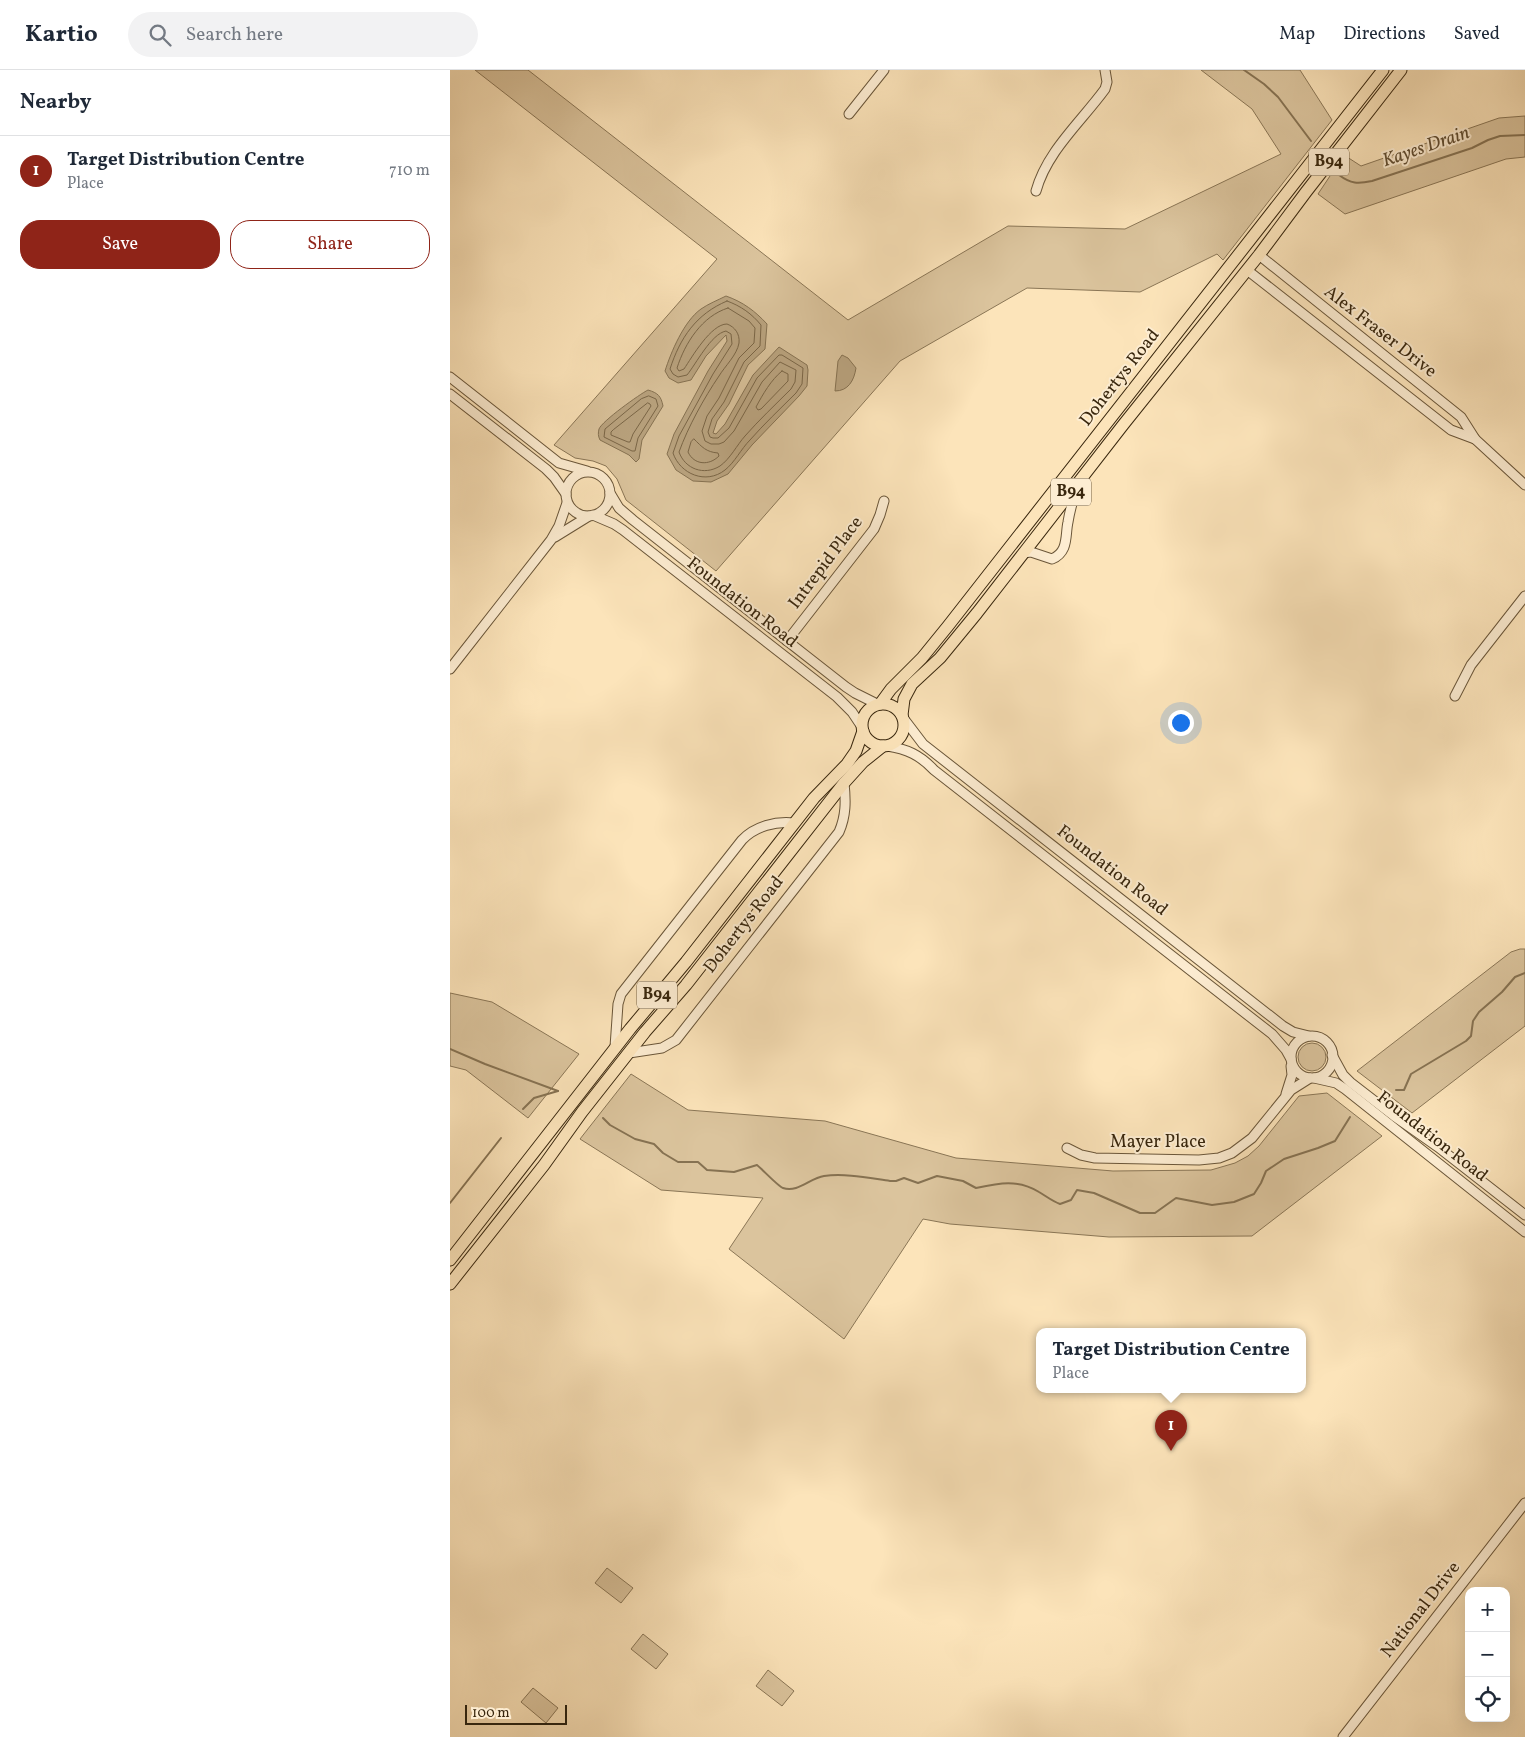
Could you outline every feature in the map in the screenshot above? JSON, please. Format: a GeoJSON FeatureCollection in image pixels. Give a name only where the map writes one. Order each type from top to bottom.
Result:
{"type":"FeatureCollection","features":[{"type":"Feature","properties":{"kind":"main road","name":"Dohertys Road"},"geometry":{"type":"LineString","coordinates":[[903,717],[904,699],[912,684],[950,646],[1259,255],[1401,70]]}},
{"type":"Feature","properties":{"kind":"main road","name":"Dohertys Road"},"geometry":{"type":"LineString","coordinates":[[879,704],[922,658],[948,626],[1383,71]]}},
{"type":"Feature","properties":{"kind":"main road"},"geometry":{"type":"LineString","coordinates":[[1383,71],[1393,80]]}},
{"type":"Feature","properties":{"kind":"main road"},"geometry":{"type":"LineString","coordinates":[[1352,134],[1353,110]]}},
{"type":"Feature","properties":{"kind":"main road"},"geometry":{"type":"LineString","coordinates":[[1247,270],[1240,253],[1259,255]]}},
{"type":"Feature","properties":{"kind":"main road"},"geometry":{"type":"LineString","coordinates":[[1112,417],[1123,425]]}},
{"type":"Feature","properties":{"kind":"main road"},"geometry":{"type":"LineString","coordinates":[[879,704],[893,706],[903,717]]}},
{"type":"Feature","properties":{"kind":"main road","name":"B94"},"geometry":{"type":"LineString","coordinates":[[862,729],[863,718],[867,711],[879,704]]}},
{"type":"Feature","properties":{"kind":"main road","name":"B94"},"geometry":{"type":"LineString","coordinates":[[885,746],[895,743],[902,736],[905,728],[903,717]]}},
{"type":"Feature","properties":{"kind":"main road","name":"Dohertys Road"},"geometry":{"type":"LineString","coordinates":[[450,1260],[615,1047],[686,962],[814,798],[852,756],[862,729]]}},
{"type":"Feature","properties":{"kind":"main road"},"geometry":{"type":"LineString","coordinates":[[862,729],[870,742],[885,746]]}},
{"type":"Feature","properties":{"kind":"main road","name":"Dohertys Road"},"geometry":{"type":"LineString","coordinates":[[450,1284],[629,1053],[686,985],[844,783],[863,762],[885,746]]}},
{"type":"Feature","properties":{"kind":"street"},"geometry":{"type":"LineString","coordinates":[[849,114],[884,70]]}},
{"type":"Feature","properties":{"kind":"street"},"geometry":{"type":"LineString","coordinates":[[1036,191],[1040,176],[1045,167],[1105,89],[1106,74]]}},
{"type":"Feature","properties":{"kind":"street","name":"Alex Fraser Drive"},"geometry":{"type":"LineString","coordinates":[[1259,255],[1461,417],[1475,439],[1525,485]]}},
{"type":"Feature","properties":{"kind":"street","name":"Alex Fraser Drive"},"geometry":{"type":"LineString","coordinates":[[1247,270],[1451,430],[1475,439]]}},
{"type":"Feature","properties":{"kind":"street"},"geometry":{"type":"LineString","coordinates":[[1311,320],[1322,307]]}},
{"type":"Feature","properties":{"kind":"street"},"geometry":{"type":"LineString","coordinates":[[1379,373],[1390,360]]}},
{"type":"Feature","properties":{"kind":"street"},"geometry":{"type":"LineString","coordinates":[[450,377],[559,463],[600,475],[605,480],[610,492],[606,507],[600,512],[565,529],[551,540]]}},
{"type":"Feature","properties":{"kind":"street"},"geometry":{"type":"LineString","coordinates":[[450,394],[546,469],[554,477],[566,499],[576,512],[591,516]]}},
{"type":"Feature","properties":{"kind":"street"},"geometry":{"type":"LineString","coordinates":[[450,669],[551,540],[559,526],[569,481],[580,473],[587,471]]}},
{"type":"Feature","properties":{"kind":"street","name":"Dohertys Road"},"geometry":{"type":"LineString","coordinates":[[1023,553],[1032,552],[1052,559],[1059,553],[1067,540],[1068,524],[1079,482]]}},
{"type":"Feature","properties":{"kind":"street","name":"Foundation Road"},"geometry":{"type":"LineString","coordinates":[[610,492],[619,508],[786,641],[855,694],[879,704]]}},
{"type":"Feature","properties":{"kind":"street","name":"Intrepid Place"},"geometry":{"type":"LineString","coordinates":[[786,641],[874,529],[884,500]]}},
{"type":"Feature","properties":{"kind":"street","name":"Foundation Road"},"geometry":{"type":"LineString","coordinates":[[591,516],[614,524],[623,530],[837,697],[852,712],[862,729]]}},
{"type":"Feature","properties":{"kind":"street"},"geometry":{"type":"LineString","coordinates":[[668,566],[678,555]]}},
{"type":"Feature","properties":{"kind":"street"},"geometry":{"type":"LineString","coordinates":[[1455,696],[1471,665],[1525,596]]}},
{"type":"Feature","properties":{"kind":"street","name":"Foundation Road"},"geometry":{"type":"LineString","coordinates":[[903,717],[923,744],[1283,1026],[1293,1032],[1309,1036]]}},
{"type":"Feature","properties":{"kind":"street","name":"Foundation Road"},"geometry":{"type":"LineString","coordinates":[[885,746],[904,748],[928,763],[934,770],[1272,1034],[1286,1050],[1291,1061]]}},
{"type":"Feature","properties":{"kind":"street","name":"Dohertys Road"},"geometry":{"type":"LineString","coordinates":[[629,1053],[662,1048],[676,1040],[839,832],[846,810],[844,783]]}},
{"type":"Feature","properties":{"kind":"street"},"geometry":{"type":"LineString","coordinates":[[615,1047],[618,1004],[621,994],[742,840],[753,830],[780,823],[794,823]]}},
{"type":"Feature","properties":{"kind":"street"},"geometry":{"type":"LineString","coordinates":[[1309,1036],[1322,1039],[1327,1043],[1332,1055],[1330,1068],[1320,1076],[1312,1078],[1298,1073],[1291,1061],[1293,1047],[1303,1038],[1309,1036]]}},
{"type":"Feature","properties":{"kind":"street","name":"Foundation Road"},"geometry":{"type":"LineString","coordinates":[[1332,1055],[1343,1075],[1350,1082],[1438,1147],[1525,1216]]}},
{"type":"Feature","properties":{"kind":"street","name":"Mayer Place"},"geometry":{"type":"LineString","coordinates":[[1285,1096],[1292,1075],[1291,1061]]}},
{"type":"Feature","properties":{"kind":"street","name":"Foundation Road"},"geometry":{"type":"LineString","coordinates":[[1312,1078],[1336,1083],[1345,1088],[1525,1232]]}},
{"type":"Feature","properties":{"kind":"street","name":"Mayer Place"},"geometry":{"type":"LineString","coordinates":[[1067,1148],[1081,1155],[1095,1158],[1199,1160],[1218,1158],[1232,1153],[1252,1138],[1291,1090],[1312,1078]]}},
{"type":"Feature","properties":{"kind":"street","name":"National Drive"},"geometry":{"type":"LineString","coordinates":[[1343,1737],[1525,1503]]}},
{"type":"Feature","properties":{"kind":"shaded area"},"geometry":{"type":"Polygon","coordinates":[[[475,70],[528,70],[848,320],[1008,226],[1125,229],[1281,154],[1252,109],[1201,70],[1300,70],[1332,120],[1223,260],[1217,254],[1140,292],[1027,288],[900,361],[716,571],[626,500],[617,479],[606,466],[593,461],[575,458],[554,445],[717,259],[475,70]]]}},
{"type":"Feature","properties":{"kind":"shaded area"},"geometry":{"type":"Polygon","coordinates":[[[1525,116],[1525,157],[1506,159],[1345,214],[1318,194],[1344,155],[1361,166],[1499,118],[1525,116]]]}},
{"type":"Feature","properties":{"kind":"shaded area"},"geometry":{"type":"Polygon","coordinates":[[[1525,949],[1525,1026],[1412,1113],[1357,1071],[1511,952],[1525,949]]]}},
{"type":"Feature","properties":{"kind":"shaded area"},"geometry":{"type":"Polygon","coordinates":[[[450,993],[492,1002],[579,1054],[528,1118],[466,1070],[450,1066],[450,993]]]}},
{"type":"Feature","properties":{"kind":"shaded area"},"geometry":{"type":"Polygon","coordinates":[[[1312,1043],[1322,1047],[1326,1057],[1322,1067],[1312,1071],[1302,1067],[1298,1057],[1302,1047],[1312,1043]]]}},
{"type":"Feature","properties":{"kind":"shaded area"},"geometry":{"type":"Polygon","coordinates":[[[631,1074],[688,1110],[825,1121],[956,1158],[1113,1171],[1211,1170],[1235,1163],[1248,1156],[1259,1146],[1299,1096],[1327,1093],[1382,1136],[1252,1236],[1109,1237],[950,1224],[923,1219],[844,1339],[729,1249],[763,1198],[661,1190],[580,1139],[631,1074]]]}},
{"type":"Feature","properties":{"kind":"shaded area"},"geometry":{"type":"Polygon","coordinates":[[[607,1568],[633,1588],[621,1603],[595,1583],[607,1568]]]}},
{"type":"Feature","properties":{"kind":"shaded area"},"geometry":{"type":"Polygon","coordinates":[[[643,1634],[668,1654],[656,1669],[631,1649],[643,1634]]]}},
{"type":"Feature","properties":{"kind":"shaded area"},"geometry":{"type":"Polygon","coordinates":[[[768,1670],[794,1691],[782,1706],[756,1686],[768,1670]]]}},
{"type":"Feature","properties":{"kind":"shaded area"},"geometry":{"type":"Polygon","coordinates":[[[533,1688],[558,1708],[546,1723],[521,1702],[533,1688]]]}},
{"type":"Feature","properties":{"kind":"water"},"geometry":{"type":"Polygon","coordinates":[[[726,296],[748,307],[767,324],[765,349],[748,365],[729,404],[717,421],[713,433],[716,434],[725,424],[753,375],[779,347],[807,365],[807,386],[752,445],[728,474],[711,482],[693,481],[676,470],[667,454],[674,434],[708,371],[727,341],[726,335],[706,356],[691,380],[678,383],[669,378],[665,371],[675,346],[689,321],[701,309],[726,296]]]}},
{"type":"Feature","properties":{"kind":"water"},"geometry":{"type":"Polygon","coordinates":[[[842,355],[848,358],[856,368],[850,384],[840,391],[835,391],[838,361],[842,355]]]}},
{"type":"Feature","properties":{"kind":"water"},"geometry":{"type":"Polygon","coordinates":[[[648,390],[658,395],[663,406],[642,440],[639,459],[636,462],[629,455],[600,440],[599,429],[614,414],[648,390]]]}},
{"type":"Feature","properties":{"kind":"waterway","name":"Kayes Drain"},"geometry":{"type":"LineString","coordinates":[[1244,70],[1278,97],[1311,141]]}},
{"type":"Feature","properties":{"kind":"waterway","name":"Kayes Drain"},"geometry":{"type":"LineString","coordinates":[[1339,175],[1347,180],[1363,183],[1472,148],[1500,136],[1525,135]]}},
{"type":"Feature","properties":{"kind":"waterway"},"geometry":{"type":"LineString","coordinates":[[1396,1090],[1404,1090],[1411,1074],[1466,1041],[1471,1036],[1473,1021],[1479,1012],[1502,992],[1515,977],[1525,973]]}},
{"type":"Feature","properties":{"kind":"waterway"},"geometry":{"type":"LineString","coordinates":[[450,1049],[558,1091]]}},
{"type":"Feature","properties":{"kind":"waterway"},"geometry":{"type":"LineString","coordinates":[[523,1109],[534,1098],[558,1091]]}},
{"type":"Feature","properties":{"kind":"waterway"},"geometry":{"type":"LineString","coordinates":[[603,1118],[610,1125],[635,1139],[654,1144],[663,1153],[678,1162],[698,1162],[707,1170],[734,1172],[757,1165],[781,1187],[788,1189],[794,1189],[819,1177],[832,1175],[857,1176],[890,1181],[904,1178],[918,1183],[937,1176],[963,1181],[976,1188],[1008,1183],[1024,1185],[1060,1204],[1071,1200],[1077,1190],[1094,1193],[1140,1213],[1155,1213],[1176,1198],[1212,1205],[1234,1202],[1254,1194],[1266,1171],[1284,1159],[1335,1141],[1350,1117]]}},
{"type":"Feature","properties":{"kind":"waterway"},"geometry":{"type":"LineString","coordinates":[[450,1203],[501,1138]]}},
{"type":"Feature","properties":{"kind":"place","name":"Target Distribution Centre"},"geometry":{"type":"Point","coordinates":[1171,1451]}}]}
